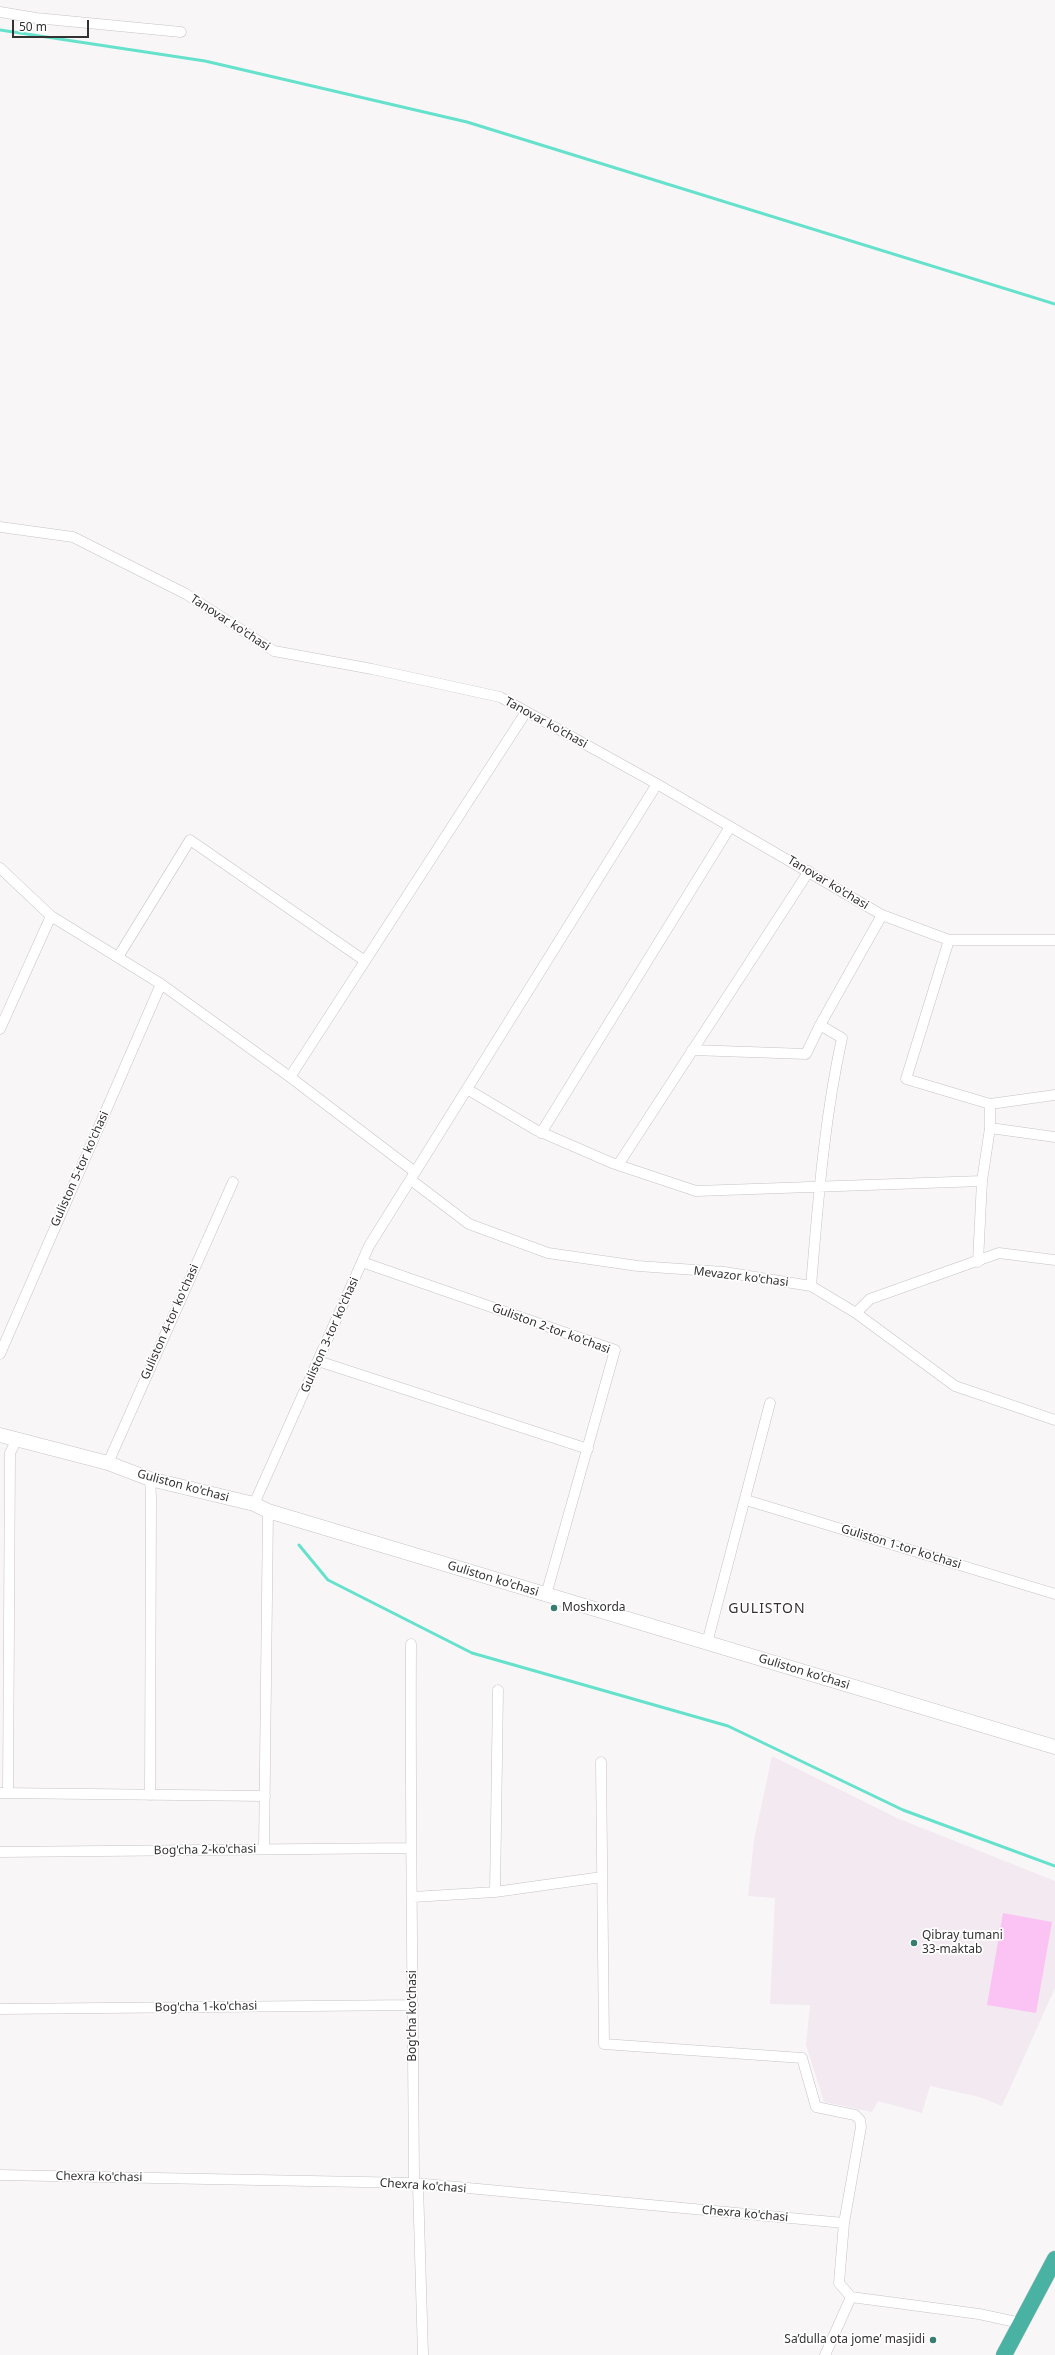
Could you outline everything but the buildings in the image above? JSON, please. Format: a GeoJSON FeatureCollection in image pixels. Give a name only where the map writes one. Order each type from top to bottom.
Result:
{"type":"FeatureCollection","features":[{"type":"Feature","properties":{"kind":"highway"},"geometry":{"type":"LineString","coordinates":[[1004,2355],[1055,2259]]}},
{"type":"Feature","properties":{"kind":"main road","name":"Guliston ko'chasi"},"geometry":{"type":"LineString","coordinates":[[0,1435],[108,1463],[150,1479],[254,1504],[268,1511],[1055,1747]]}},
{"type":"Feature","properties":{"kind":"street"},"geometry":{"type":"LineString","coordinates":[[0,12],[36,18],[181,32]]}},
{"type":"Feature","properties":{"kind":"street","name":"Tanovar ko'chasi"},"geometry":{"type":"LineString","coordinates":[[0,527],[73,537],[186,594],[274,651],[372,669],[500,697],[658,784],[882,915],[949,940],[1055,940]]}},
{"type":"Feature","properties":{"kind":"street"},"geometry":{"type":"LineString","coordinates":[[290,1077],[526,712]]}},
{"type":"Feature","properties":{"kind":"street","name":"Guliston 3-tor ko'chasi"},"geometry":{"type":"LineString","coordinates":[[254,1504],[370,1246],[658,784]]}},
{"type":"Feature","properties":{"kind":"street"},"geometry":{"type":"LineString","coordinates":[[541,1133],[730,827]]}},
{"type":"Feature","properties":{"kind":"street"},"geometry":{"type":"LineString","coordinates":[[118,957],[190,840],[365,961]]}},
{"type":"Feature","properties":{"kind":"street","name":"Mevazor ko'chasi"},"geometry":{"type":"LineString","coordinates":[[0,868],[51,916],[161,984],[290,1077],[413,1176],[469,1224],[548,1253],[638,1266],[724,1272],[811,1286],[856,1312],[955,1386],[1055,1420]]}},
{"type":"Feature","properties":{"kind":"street"},"geometry":{"type":"LineString","coordinates":[[618,1165],[809,871]]}},
{"type":"Feature","properties":{"kind":"street"},"geometry":{"type":"LineString","coordinates":[[692,1050],[806,1054],[820,1024],[882,915]]}},
{"type":"Feature","properties":{"kind":"street"},"geometry":{"type":"LineString","coordinates":[[0,1029],[51,916]]}},
{"type":"Feature","properties":{"kind":"street"},"geometry":{"type":"LineString","coordinates":[[949,940],[906,1079],[990,1104],[1055,1095]]}},
{"type":"Feature","properties":{"kind":"street","name":"Guliston 5-tor ko'chasi"},"geometry":{"type":"LineString","coordinates":[[0,1354],[161,984]]}},
{"type":"Feature","properties":{"kind":"street"},"geometry":{"type":"LineString","coordinates":[[811,1286],[831,1088],[842,1038],[820,1024]]}},
{"type":"Feature","properties":{"kind":"street"},"geometry":{"type":"LineString","coordinates":[[467,1089],[541,1133],[618,1165],[696,1191],[820,1188],[982,1181]]}},
{"type":"Feature","properties":{"kind":"street"},"geometry":{"type":"LineString","coordinates":[[978,1262],[982,1181],[990,1128],[990,1104]]}},
{"type":"Feature","properties":{"kind":"street"},"geometry":{"type":"LineString","coordinates":[[990,1128],[1055,1137]]}},
{"type":"Feature","properties":{"kind":"street","name":"Guliston 4-tor ko'chasi"},"geometry":{"type":"LineString","coordinates":[[108,1463],[232,1182]]}},
{"type":"Feature","properties":{"kind":"street"},"geometry":{"type":"LineString","coordinates":[[856,1312],[870,1299],[978,1262],[999,1253],[1055,1260]]}},
{"type":"Feature","properties":{"kind":"street","name":"Guliston 2-tor ko'chasi"},"geometry":{"type":"LineString","coordinates":[[362,1262],[615,1350],[546,1595]]}},
{"type":"Feature","properties":{"kind":"street"},"geometry":{"type":"LineString","coordinates":[[318,1361],[588,1450]]}},
{"type":"Feature","properties":{"kind":"street"},"geometry":{"type":"LineString","coordinates":[[707,1643],[746,1500],[770,1403]]}},
{"type":"Feature","properties":{"kind":"street"},"geometry":{"type":"LineString","coordinates":[[17,1439],[10,1453],[4,1793],[264,1796]]}},
{"type":"Feature","properties":{"kind":"street"},"geometry":{"type":"LineString","coordinates":[[150,1479],[150,1795]]}},
{"type":"Feature","properties":{"kind":"street","name":"Guliston 1-tor ko'chasi"},"geometry":{"type":"LineString","coordinates":[[746,1500],[1055,1594]]}},
{"type":"Feature","properties":{"kind":"street"},"geometry":{"type":"LineString","coordinates":[[264,1849],[268,1511]]}},
{"type":"Feature","properties":{"kind":"street","name":"Bog'cha ko'chasi"},"geometry":{"type":"LineString","coordinates":[[412,1644],[410,1848],[413,1897],[412,2005],[422,2355]]}},
{"type":"Feature","properties":{"kind":"street"},"geometry":{"type":"LineString","coordinates":[[495,1892],[498,1690]]}},
{"type":"Feature","properties":{"kind":"street"},"geometry":{"type":"LineString","coordinates":[[601,1762],[604,2044],[802,2058],[816,2107],[855,2115],[860,2120],[861,2127],[844,2223],[839,2283],[851,2297],[979,2314],[1021,2323]]}},
{"type":"Feature","properties":{"kind":"street","name":"Bog'cha 2-ko'chasi"},"geometry":{"type":"LineString","coordinates":[[0,1852],[410,1848]]}},
{"type":"Feature","properties":{"kind":"street"},"geometry":{"type":"LineString","coordinates":[[413,1897],[495,1892],[602,1877]]}},
{"type":"Feature","properties":{"kind":"street","name":"Bog'cha 1-ko'chasi"},"geometry":{"type":"LineString","coordinates":[[0,2009],[412,2005]]}},
{"type":"Feature","properties":{"kind":"street","name":"Chexra ko'chasi"},"geometry":{"type":"LineString","coordinates":[[0,2175],[416,2184],[844,2223]]}},
{"type":"Feature","properties":{"kind":"street"},"geometry":{"type":"LineString","coordinates":[[825,2355],[851,2297]]}},
{"type":"Feature","properties":{"kind":"shaded area","name":"Qibray tumani 33-maktab"},"geometry":{"type":"Polygon","coordinates":[[[772,1756],[897,1818],[1055,1881],[1055,1988],[1002,2106],[979,2097],[930,2086],[922,2113],[878,2101],[872,2112],[824,2102],[806,2045],[810,2005],[770,2004],[775,1898],[748,1896],[754,1840],[772,1756]]]}},
{"type":"Feature","properties":{"kind":"shaded area"},"geometry":{"type":"Polygon","coordinates":[[[1003,1913],[1052,1922],[1036,2013],[987,2005],[1003,1913]]]}},
{"type":"Feature","properties":{"kind":"waterway"},"geometry":{"type":"LineString","coordinates":[[0,30],[205,61],[467,122],[1055,304]]}},
{"type":"Feature","properties":{"kind":"waterway"},"geometry":{"type":"LineString","coordinates":[[299,1545],[328,1580],[472,1653],[728,1726],[903,1810],[1055,1866]]}},
{"type":"Feature","properties":{"kind":"place","name":"Moshxorda"},"geometry":{"type":"Point","coordinates":[554,1608]}},
{"type":"Feature","properties":{"kind":"place","name":"Qibray tumani 33-maktab"},"geometry":{"type":"Point","coordinates":[914,1943]}},
{"type":"Feature","properties":{"kind":"place","name":"Sa’dulla ota jome’ masjidi"},"geometry":{"type":"Point","coordinates":[933,2340]}},
{"type":"Feature","properties":{"kind":"district","name":"GULISTON"},"geometry":{"type":"Point","coordinates":[767,1609]}}]}
